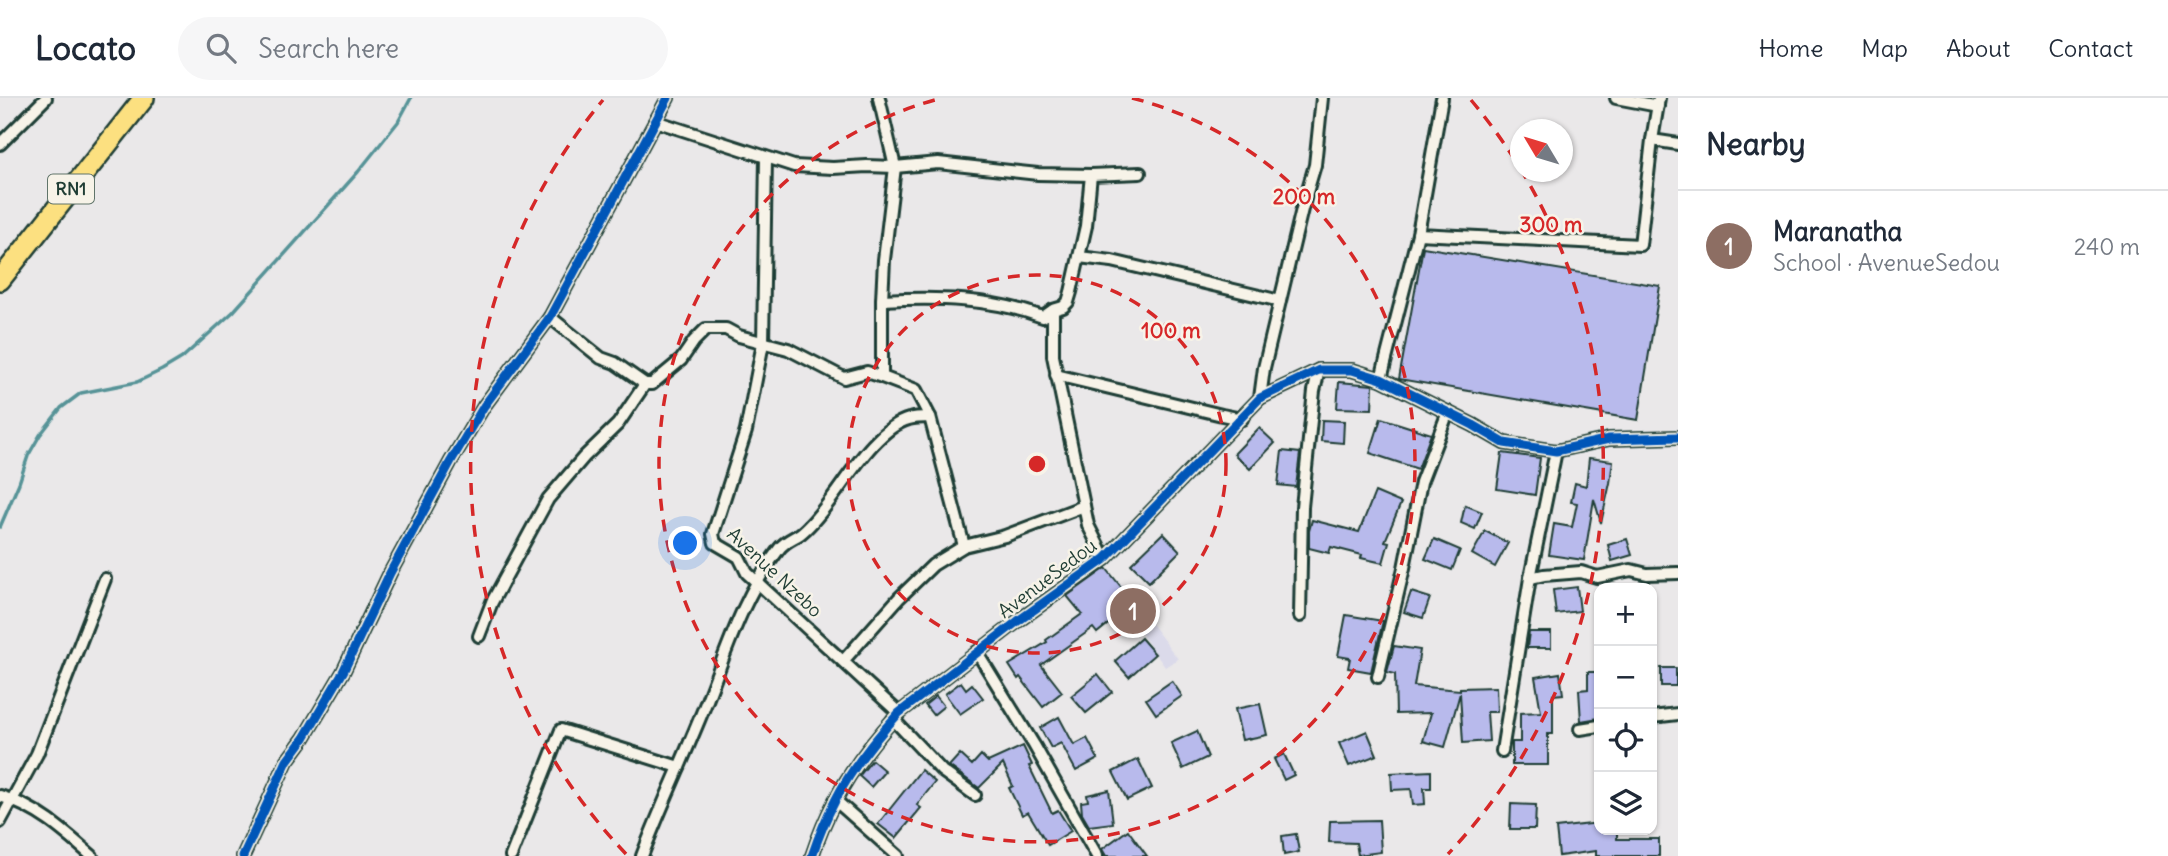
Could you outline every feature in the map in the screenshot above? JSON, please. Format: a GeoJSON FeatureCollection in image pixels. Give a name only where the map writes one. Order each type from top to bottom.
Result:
{"type":"FeatureCollection","features":[{"type":"Feature","properties":{"kind":"highway","name":"RN1"},"geometry":{"type":"LineString","coordinates":[[0,280],[144,98]]}},
{"type":"Feature","properties":{"kind":"street"},"geometry":{"type":"LineString","coordinates":[[0,144],[46,98]]}},
{"type":"Feature","properties":{"kind":"street"},"geometry":{"type":"LineString","coordinates":[[243,856],[287,761],[343,673],[390,573],[451,461],[484,406],[550,317],[668,98]]}},
{"type":"Feature","properties":{"kind":"street"},"geometry":{"type":"LineString","coordinates":[[879,98],[895,167],[884,260],[882,377]]}},
{"type":"Feature","properties":{"kind":"street"},"geometry":{"type":"LineString","coordinates":[[1260,398],[1264,368],[1315,165],[1322,98]]}},
{"type":"Feature","properties":{"kind":"street"},"geometry":{"type":"LineString","coordinates":[[1381,379],[1418,234],[1442,98]]}},
{"type":"Feature","properties":{"kind":"street"},"geometry":{"type":"LineString","coordinates":[[1418,234],[1640,244],[1651,140],[1658,102],[1616,98]]}},
{"type":"Feature","properties":{"kind":"street"},"geometry":{"type":"LineString","coordinates":[[655,121],[794,166],[833,169],[937,163],[1038,174],[1140,173]]}},
{"type":"Feature","properties":{"kind":"street"},"geometry":{"type":"LineString","coordinates":[[1651,140],[1678,144]]}},
{"type":"Feature","properties":{"kind":"street"},"geometry":{"type":"LineString","coordinates":[[763,343],[766,158]]}},
{"type":"Feature","properties":{"kind":"street"},"geometry":{"type":"LineString","coordinates":[[882,300],[932,298],[982,302],[1022,309],[1043,317],[1063,307],[1068,302],[1086,226],[1091,175]]}},
{"type":"Feature","properties":{"kind":"street"},"geometry":{"type":"LineString","coordinates":[[1079,257],[1112,261],[1280,301]]}},
{"type":"Feature","properties":{"kind":"street"},"geometry":{"type":"LineString","coordinates":[[1053,310],[1053,356],[1056,375],[1087,525],[1105,559]]}},
{"type":"Feature","properties":{"kind":"street"},"geometry":{"type":"LineString","coordinates":[[550,317],[601,358],[615,363],[645,384],[652,384],[681,360],[694,341],[706,330],[726,329],[738,336],[788,349],[844,378],[867,372],[916,390],[930,417],[964,546]]}},
{"type":"Feature","properties":{"kind":"street","name":"Avenue Nzebo"},"geometry":{"type":"LineString","coordinates":[[763,343],[746,431],[713,534],[715,543],[739,557],[747,573],[844,660],[942,771],[975,795]]}},
{"type":"Feature","properties":{"kind":"street","name":"AvenueSedou"},"geometry":{"type":"LineString","coordinates":[[811,856],[835,800],[896,716],[977,652],[1105,559],[1260,398],[1319,370],[1352,369],[1381,379],[1504,443],[1556,451]]}},
{"type":"Feature","properties":{"kind":"street"},"geometry":{"type":"LineString","coordinates":[[1300,617],[1302,507],[1314,391],[1319,370]]}},
{"type":"Feature","properties":{"kind":"street"},"geometry":{"type":"LineString","coordinates":[[1056,375],[1242,419]]}},
{"type":"Feature","properties":{"kind":"street"},"geometry":{"type":"LineString","coordinates":[[480,636],[492,602],[548,499],[584,457],[618,424],[645,384]]}},
{"type":"Feature","properties":{"kind":"street"},"geometry":{"type":"LineString","coordinates":[[1378,677],[1421,482],[1448,412]]}},
{"type":"Feature","properties":{"kind":"street"},"geometry":{"type":"LineString","coordinates":[[642,856],[738,618],[778,550],[814,520],[877,441],[908,419],[930,417]]}},
{"type":"Feature","properties":{"kind":"street"},"geometry":{"type":"LineString","coordinates":[[1502,751],[1530,578],[1556,451],[1609,439],[1678,437]]}},
{"type":"Feature","properties":{"kind":"street"},"geometry":{"type":"LineString","coordinates":[[844,660],[899,598],[933,565],[964,546],[1005,536],[1084,506]]}},
{"type":"Feature","properties":{"kind":"street"},"geometry":{"type":"LineString","coordinates":[[1530,578],[1581,572],[1597,577],[1631,570],[1647,574],[1678,573]]}},
{"type":"Feature","properties":{"kind":"street"},"geometry":{"type":"LineString","coordinates":[[0,822],[37,754],[105,579]]}},
{"type":"Feature","properties":{"kind":"street"},"geometry":{"type":"LineString","coordinates":[[977,652],[1097,856]]}},
{"type":"Feature","properties":{"kind":"street"},"geometry":{"type":"LineString","coordinates":[[1657,716],[1678,714]]}},
{"type":"Feature","properties":{"kind":"street"},"geometry":{"type":"LineString","coordinates":[[1580,729],[1594,727]]}},
{"type":"Feature","properties":{"kind":"street"},"geometry":{"type":"LineString","coordinates":[[511,856],[561,730],[678,767]]}},
{"type":"Feature","properties":{"kind":"street"},"geometry":{"type":"LineString","coordinates":[[0,796],[38,813],[61,828],[92,856]]}},
{"type":"Feature","properties":{"kind":"street"},"geometry":{"type":"LineString","coordinates":[[835,800],[898,856]]}},
{"type":"Feature","properties":{"kind":"shaded area"},"geometry":{"type":"Polygon","coordinates":[[[1118,580],[1178,659],[1165,667],[1108,587],[1118,580]]]}},
{"type":"Feature","properties":{"kind":"building"},"geometry":{"type":"Polygon","coordinates":[[[1423,247],[1660,286],[1638,420],[1399,379],[1423,247]]]}},
{"type":"Feature","properties":{"kind":"building"},"geometry":{"type":"Polygon","coordinates":[[[1339,382],[1373,385],[1372,409],[1337,408],[1339,382]]]}},
{"type":"Feature","properties":{"kind":"building"},"geometry":{"type":"Polygon","coordinates":[[[1381,418],[1431,434],[1418,469],[1370,453],[1381,418]]]}},
{"type":"Feature","properties":{"kind":"building"},"geometry":{"type":"Polygon","coordinates":[[[1322,420],[1344,421],[1343,443],[1321,441],[1322,420]]]}},
{"type":"Feature","properties":{"kind":"building"},"geometry":{"type":"Polygon","coordinates":[[[1259,428],[1275,443],[1250,469],[1234,454],[1259,428]]]}},
{"type":"Feature","properties":{"kind":"building"},"geometry":{"type":"Polygon","coordinates":[[[1282,451],[1300,453],[1296,487],[1278,485],[1282,451]]]}},
{"type":"Feature","properties":{"kind":"building"},"geometry":{"type":"Polygon","coordinates":[[[1502,453],[1540,458],[1535,495],[1497,489],[1502,453]]]}},
{"type":"Feature","properties":{"kind":"building"},"geometry":{"type":"Polygon","coordinates":[[[1589,458],[1613,461],[1601,523],[1594,499],[1584,560],[1549,555],[1554,524],[1572,527],[1577,503],[1571,502],[1575,483],[1586,486],[1589,458]]]}},
{"type":"Feature","properties":{"kind":"building"},"geometry":{"type":"Polygon","coordinates":[[[1375,492],[1401,503],[1385,541],[1389,542],[1383,563],[1331,547],[1329,553],[1309,548],[1312,520],[1359,532],[1375,492]]]}},
{"type":"Feature","properties":{"kind":"building"},"geometry":{"type":"Polygon","coordinates":[[[1465,505],[1482,512],[1475,529],[1461,523],[1465,505]]]}},
{"type":"Feature","properties":{"kind":"building"},"geometry":{"type":"Polygon","coordinates":[[[1485,531],[1508,543],[1495,567],[1472,554],[1485,531]]]}},
{"type":"Feature","properties":{"kind":"building"},"geometry":{"type":"Polygon","coordinates":[[[1163,533],[1180,551],[1149,582],[1131,564],[1163,533]]]}},
{"type":"Feature","properties":{"kind":"building"},"geometry":{"type":"Polygon","coordinates":[[[1434,539],[1460,550],[1452,570],[1425,559],[1434,539]]]}},
{"type":"Feature","properties":{"kind":"building"},"geometry":{"type":"Polygon","coordinates":[[[1627,539],[1632,555],[1612,561],[1608,545],[1627,539]]]}},
{"type":"Feature","properties":{"kind":"building"},"geometry":{"type":"Polygon","coordinates":[[[1106,568],[1134,603],[1097,633],[1093,628],[1041,665],[1062,692],[1043,707],[1009,665],[1047,642],[1046,640],[1082,614],[1067,596],[1106,568]]]}},
{"type":"Feature","properties":{"kind":"building"},"geometry":{"type":"Polygon","coordinates":[[[1577,587],[1580,611],[1556,614],[1553,590],[1577,587]]]}},
{"type":"Feature","properties":{"kind":"building"},"geometry":{"type":"Polygon","coordinates":[[[1411,592],[1430,598],[1423,618],[1404,612],[1411,592]]]}},
{"type":"Feature","properties":{"kind":"building"},"geometry":{"type":"Polygon","coordinates":[[[1346,615],[1383,621],[1371,672],[1348,668],[1350,658],[1338,656],[1346,615]]]}},
{"type":"Feature","properties":{"kind":"building"},"geometry":{"type":"Polygon","coordinates":[[[1529,632],[1551,632],[1551,648],[1527,648],[1529,632]]]}},
{"type":"Feature","properties":{"kind":"building"},"geometry":{"type":"Polygon","coordinates":[[[1141,638],[1155,654],[1129,677],[1115,661],[1141,638]]]}},
{"type":"Feature","properties":{"kind":"building"},"geometry":{"type":"Polygon","coordinates":[[[1394,646],[1420,650],[1414,686],[1460,690],[1496,687],[1497,712],[1487,712],[1489,741],[1463,743],[1460,693],[1445,747],[1423,741],[1431,713],[1396,714],[1395,674],[1387,672],[1394,646]]]}},
{"type":"Feature","properties":{"kind":"building"},"geometry":{"type":"Polygon","coordinates":[[[1661,668],[1676,668],[1676,686],[1661,686],[1661,668]]]}},
{"type":"Feature","properties":{"kind":"building"},"geometry":{"type":"Polygon","coordinates":[[[1588,672],[1594,672],[1594,719],[1581,721],[1579,690],[1588,689],[1588,672]]]}},
{"type":"Feature","properties":{"kind":"building"},"geometry":{"type":"Polygon","coordinates":[[[1560,673],[1563,694],[1553,695],[1553,734],[1548,734],[1548,765],[1512,765],[1512,742],[1520,742],[1520,713],[1541,712],[1535,677],[1560,673]]]}},
{"type":"Feature","properties":{"kind":"building"},"geometry":{"type":"Polygon","coordinates":[[[1098,674],[1112,692],[1086,713],[1071,696],[1098,674]]]}},
{"type":"Feature","properties":{"kind":"building"},"geometry":{"type":"Polygon","coordinates":[[[1172,681],[1182,696],[1156,714],[1146,699],[1172,681]]]}},
{"type":"Feature","properties":{"kind":"building"},"geometry":{"type":"Polygon","coordinates":[[[961,682],[966,689],[972,684],[983,698],[960,714],[945,694],[961,682]]]}},
{"type":"Feature","properties":{"kind":"building"},"geometry":{"type":"Polygon","coordinates":[[[936,696],[944,706],[933,715],[925,705],[936,696]]]}},
{"type":"Feature","properties":{"kind":"building"},"geometry":{"type":"Polygon","coordinates":[[[1260,704],[1267,735],[1242,740],[1235,709],[1260,704]]]}},
{"type":"Feature","properties":{"kind":"building"},"geometry":{"type":"Polygon","coordinates":[[[1059,717],[1074,745],[1087,738],[1098,759],[1076,771],[1061,743],[1051,748],[1040,728],[1059,717]]]}},
{"type":"Feature","properties":{"kind":"building"},"geometry":{"type":"Polygon","coordinates":[[[1197,731],[1208,757],[1183,769],[1171,743],[1197,731]]]}},
{"type":"Feature","properties":{"kind":"building"},"geometry":{"type":"Polygon","coordinates":[[[1367,731],[1377,755],[1349,766],[1339,743],[1367,731]]]}},
{"type":"Feature","properties":{"kind":"building"},"geometry":{"type":"Polygon","coordinates":[[[1023,746],[1032,765],[1029,766],[1052,813],[1058,810],[1071,831],[1048,845],[1028,812],[1022,815],[1009,788],[1013,786],[1003,764],[979,788],[949,766],[960,754],[972,765],[981,755],[988,762],[1023,746]]]}},
{"type":"Feature","properties":{"kind":"building"},"geometry":{"type":"Polygon","coordinates":[[[1284,754],[1294,775],[1284,780],[1274,759],[1284,754]]]}},
{"type":"Feature","properties":{"kind":"building"},"geometry":{"type":"Polygon","coordinates":[[[1138,759],[1152,788],[1127,800],[1113,772],[1138,759]]]}},
{"type":"Feature","properties":{"kind":"building"},"geometry":{"type":"Polygon","coordinates":[[[872,760],[885,771],[871,787],[859,776],[872,760]]]}},
{"type":"Feature","properties":{"kind":"building"},"geometry":{"type":"Polygon","coordinates":[[[921,770],[935,782],[917,805],[921,808],[896,838],[878,824],[921,770]]]}},
{"type":"Feature","properties":{"kind":"building"},"geometry":{"type":"Polygon","coordinates":[[[1431,771],[1431,788],[1424,788],[1425,804],[1413,805],[1411,789],[1392,790],[1391,773],[1431,771]]]}},
{"type":"Feature","properties":{"kind":"building"},"geometry":{"type":"Polygon","coordinates":[[[1109,790],[1113,823],[1089,826],[1082,814],[1081,802],[1088,801],[1087,795],[1109,790]]]}},
{"type":"Feature","properties":{"kind":"building"},"geometry":{"type":"Polygon","coordinates":[[[1511,804],[1536,805],[1535,829],[1510,829],[1511,804]]]}},
{"type":"Feature","properties":{"kind":"building"},"geometry":{"type":"Polygon","coordinates":[[[1379,820],[1381,852],[1358,855],[1356,843],[1329,842],[1330,821],[1379,820]]]}},
{"type":"Feature","properties":{"kind":"building"},"geometry":{"type":"Polygon","coordinates":[[[1594,824],[1594,835],[1617,835],[1617,839],[1659,839],[1659,856],[1596,856],[1596,851],[1559,856],[1556,828],[1594,824]]]}},
{"type":"Feature","properties":{"kind":"building"},"geometry":{"type":"Polygon","coordinates":[[[1128,830],[1147,856],[1106,856],[1102,849],[1128,830]]]}},
{"type":"Feature","properties":{"kind":"building"},"geometry":{"type":"Polygon","coordinates":[[[1296,834],[1299,852],[1284,855],[1282,836],[1296,834]]]}},
{"type":"Feature","properties":{"kind":"waterway"},"geometry":{"type":"LineString","coordinates":[[0,527],[28,456],[61,408],[81,393],[137,382],[182,358],[233,312],[358,172],[398,122],[411,98]]}},
{"type":"Feature","properties":{"kind":"cycle path"},"geometry":{"type":"LineString","coordinates":[[243,856],[287,761],[304,738],[343,672],[390,573],[451,461],[484,406],[550,317],[668,98]]}},
{"type":"Feature","properties":{"kind":"cycle path"},"geometry":{"type":"LineString","coordinates":[[812,856],[828,814],[848,777],[899,713],[1018,621],[1105,559],[1260,398],[1319,370],[1352,370],[1381,379],[1504,443],[1556,451],[1609,439],[1678,437]]}},
{"type":"Feature","properties":{"kind":"place","name":"Maranatha"},"geometry":{"type":"Point","coordinates":[1133,611]}}]}
